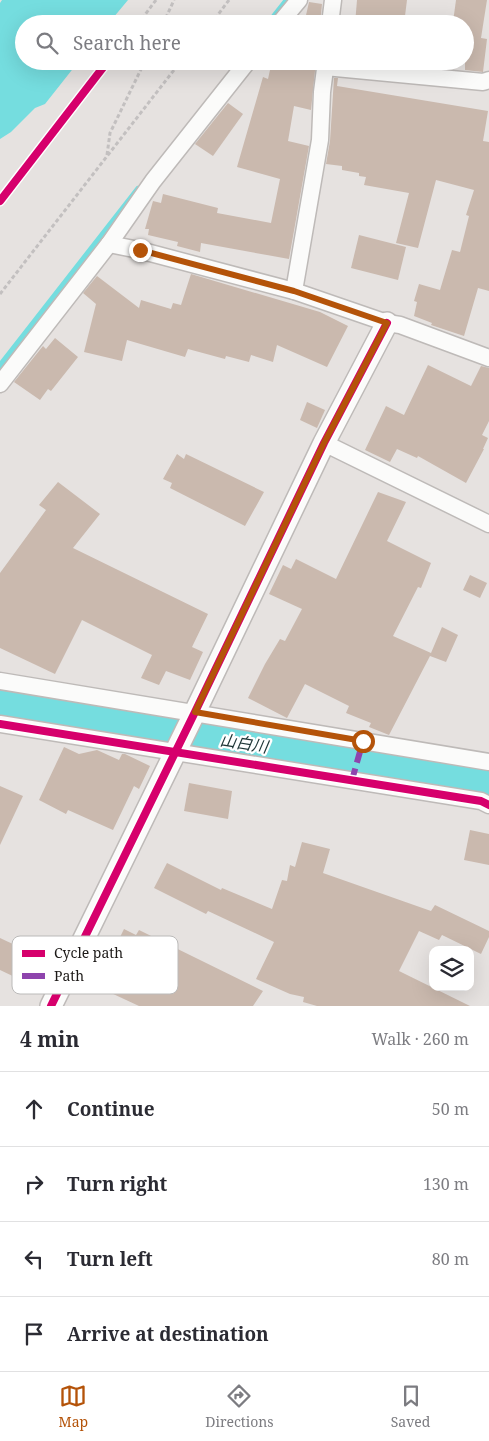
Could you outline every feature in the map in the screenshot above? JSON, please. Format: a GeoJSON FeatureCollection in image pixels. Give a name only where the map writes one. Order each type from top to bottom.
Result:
{"type":"FeatureCollection","features":[{"type":"Feature","properties":{"kind":"street"},"geometry":{"type":"LineString","coordinates":[[286,15],[299,0]]}},
{"type":"Feature","properties":{"kind":"street"},"geometry":{"type":"LineString","coordinates":[[331,15],[333,0]]}},
{"type":"Feature","properties":{"kind":"street"},"geometry":{"type":"LineString","coordinates":[[0,384],[109,244],[153,182],[241,70]]}},
{"type":"Feature","properties":{"kind":"street"},"geometry":{"type":"LineString","coordinates":[[294,291],[320,140],[325,70]]}},
{"type":"Feature","properties":{"kind":"street"},"geometry":{"type":"LineString","coordinates":[[378,70],[483,82],[489,80]]}},
{"type":"Feature","properties":{"kind":"street"},"geometry":{"type":"LineString","coordinates":[[109,244],[140,250],[294,291],[387,323],[400,325],[489,358]]}},
{"type":"Feature","properties":{"kind":"street"},"geometry":{"type":"LineString","coordinates":[[85,936],[324,443],[387,323]]}},
{"type":"Feature","properties":{"kind":"street"},"geometry":{"type":"LineString","coordinates":[[324,443],[489,524]]}},
{"type":"Feature","properties":{"kind":"street"},"geometry":{"type":"LineString","coordinates":[[0,680],[185,732],[481,801],[489,805]]}},
{"type":"Feature","properties":{"kind":"street"},"geometry":{"type":"LineString","coordinates":[[0,724],[185,732],[489,762]]}},
{"type":"Feature","properties":{"kind":"street"},"geometry":{"type":"LineString","coordinates":[[51,1006],[57,994]]}},
{"type":"Feature","properties":{"kind":"path"},"geometry":{"type":"LineString","coordinates":[[145,15],[156,0]]}},
{"type":"Feature","properties":{"kind":"path"},"geometry":{"type":"LineString","coordinates":[[167,15],[174,0]]}},
{"type":"Feature","properties":{"kind":"path"},"geometry":{"type":"LineString","coordinates":[[218,15],[229,0]]}},
{"type":"Feature","properties":{"kind":"path"},"geometry":{"type":"LineString","coordinates":[[0,200],[101,70]]}},
{"type":"Feature","properties":{"kind":"path"},"geometry":{"type":"LineString","coordinates":[[106,157],[110,133],[141,70]]}},
{"type":"Feature","properties":{"kind":"path"},"geometry":{"type":"LineString","coordinates":[[0,294],[174,70]]}},
{"type":"Feature","properties":{"kind":"water"},"geometry":{"type":"Polygon","coordinates":[[[2,0],[128,0],[116,15],[15,15],[15,70],[72,70],[45,104],[35,108],[11,132],[0,139],[0,3],[2,0]]]}},
{"type":"Feature","properties":{"kind":"building"},"geometry":{"type":"Polygon","coordinates":[[[357,0],[407,0],[405,15],[356,15],[357,0]]]}},
{"type":"Feature","properties":{"kind":"building"},"geometry":{"type":"Polygon","coordinates":[[[456,0],[487,0],[481,38],[487,39],[483,72],[465,70],[474,70],[474,15],[454,15],[456,0]]]}},
{"type":"Feature","properties":{"kind":"building"},"geometry":{"type":"Polygon","coordinates":[[[309,2],[322,4],[321,15],[306,15],[309,2]]]}},
{"type":"Feature","properties":{"kind":"building"},"geometry":{"type":"Polygon","coordinates":[[[270,70],[315,70],[311,110],[294,106],[288,141],[309,146],[289,259],[201,243],[200,252],[177,246],[178,242],[148,235],[149,229],[145,229],[153,201],[161,203],[163,194],[218,208],[217,213],[271,223],[280,179],[237,167],[263,77],[268,79],[270,70]]]}},
{"type":"Feature","properties":{"kind":"building"},"geometry":{"type":"Polygon","coordinates":[[[334,78],[338,78],[337,86],[488,111],[483,141],[489,142],[489,291],[478,288],[464,336],[431,325],[432,323],[414,316],[417,302],[414,301],[419,284],[440,290],[452,250],[460,252],[469,216],[466,215],[474,190],[436,180],[418,248],[396,243],[409,193],[364,185],[366,177],[359,176],[359,173],[342,170],[342,166],[326,164],[330,141],[334,78]]]}},
{"type":"Feature","properties":{"kind":"building"},"geometry":{"type":"Polygon","coordinates":[[[228,103],[243,114],[213,156],[195,144],[228,103]]]}},
{"type":"Feature","properties":{"kind":"building"},"geometry":{"type":"Polygon","coordinates":[[[359,235],[406,247],[398,280],[351,268],[359,235]]]}},
{"type":"Feature","properties":{"kind":"building"},"geometry":{"type":"Polygon","coordinates":[[[191,274],[320,312],[348,326],[327,367],[277,345],[273,362],[251,355],[249,362],[226,356],[225,359],[188,349],[185,357],[127,340],[122,361],[84,352],[96,304],[83,293],[97,276],[139,308],[141,300],[171,309],[173,303],[181,305],[191,274]]]}},
{"type":"Feature","properties":{"kind":"building"},"geometry":{"type":"Polygon","coordinates":[[[55,338],[78,357],[51,391],[48,389],[40,400],[14,382],[43,346],[46,349],[55,338]]]}},
{"type":"Feature","properties":{"kind":"building"},"geometry":{"type":"Polygon","coordinates":[[[428,365],[471,386],[481,366],[489,368],[489,421],[482,435],[488,438],[466,483],[418,456],[417,458],[397,449],[390,462],[365,450],[386,406],[404,415],[428,365]]]}},
{"type":"Feature","properties":{"kind":"building"},"geometry":{"type":"Polygon","coordinates":[[[307,402],[325,410],[317,428],[300,420],[307,402]]]}},
{"type":"Feature","properties":{"kind":"building"},"geometry":{"type":"Polygon","coordinates":[[[177,454],[184,459],[186,454],[264,492],[245,526],[170,488],[172,483],[163,479],[177,454]]]}},
{"type":"Feature","properties":{"kind":"building"},"geometry":{"type":"Polygon","coordinates":[[[58,482],[100,514],[73,548],[208,614],[192,647],[203,652],[190,680],[166,671],[159,685],[141,678],[152,655],[82,620],[55,674],[0,648],[0,573],[46,510],[39,505],[58,482]]]}},
{"type":"Feature","properties":{"kind":"building"},"geometry":{"type":"Polygon","coordinates":[[[378,492],[406,502],[387,541],[431,563],[421,588],[418,587],[393,636],[431,653],[442,627],[458,635],[446,662],[430,656],[389,735],[369,727],[371,723],[346,713],[349,706],[305,684],[287,718],[248,698],[280,639],[285,641],[302,609],[269,594],[283,565],[291,569],[296,559],[336,579],[378,492]]]}},
{"type":"Feature","properties":{"kind":"building"},"geometry":{"type":"Polygon","coordinates":[[[470,575],[487,583],[480,598],[463,590],[470,575]]]}},
{"type":"Feature","properties":{"kind":"building"},"geometry":{"type":"Polygon","coordinates":[[[64,747],[79,754],[97,750],[119,760],[122,754],[125,754],[150,766],[139,789],[134,786],[113,830],[68,810],[66,814],[39,800],[64,747]]]}},
{"type":"Feature","properties":{"kind":"building"},"geometry":{"type":"Polygon","coordinates":[[[189,783],[232,791],[228,819],[184,811],[189,783]]]}},
{"type":"Feature","properties":{"kind":"building"},"geometry":{"type":"Polygon","coordinates":[[[0,786],[23,796],[0,845],[0,786]]]}},
{"type":"Feature","properties":{"kind":"building"},"geometry":{"type":"Polygon","coordinates":[[[470,830],[489,834],[489,865],[464,860],[470,830]]]}},
{"type":"Feature","properties":{"kind":"building"},"geometry":{"type":"Polygon","coordinates":[[[302,842],[330,849],[323,873],[431,911],[435,905],[489,931],[489,937],[481,954],[474,951],[474,946],[465,946],[442,935],[439,940],[419,931],[399,971],[429,986],[429,991],[440,991],[470,1006],[317,1006],[303,1002],[304,997],[290,994],[256,979],[274,942],[208,911],[206,914],[154,888],[167,863],[221,890],[222,888],[272,909],[282,880],[287,881],[290,865],[295,867],[302,842]]]}},
{"type":"Feature","properties":{"kind":"building"},"geometry":{"type":"Polygon","coordinates":[[[124,929],[136,935],[139,930],[151,936],[121,936],[124,929]]]}},
{"type":"Feature","properties":{"kind":"building"},"geometry":{"type":"Polygon","coordinates":[[[0,938],[12,944],[12,976],[0,970],[0,938]]]}},
{"type":"Feature","properties":{"kind":"building"},"geometry":{"type":"Polygon","coordinates":[[[178,949],[263,991],[253,1006],[139,1006],[113,994],[178,994],[178,949]]]}},
{"type":"Feature","properties":{"kind":"waterway"},"geometry":{"type":"LineString","coordinates":[[275,15],[287,0]]}},
{"type":"Feature","properties":{"kind":"waterway"},"geometry":{"type":"LineString","coordinates":[[0,366],[138,189]]}},
{"type":"Feature","properties":{"kind":"waterway","name":"山白川"},"geometry":{"type":"LineString","coordinates":[[0,703],[27,708],[48,708],[179,733],[489,782]]}},
{"type":"Feature","properties":{"kind":"marked path"},"geometry":{"type":"LineString","coordinates":[[352,780],[363,741]]}},
{"type":"Feature","properties":{"kind":"cycle path"},"geometry":{"type":"LineString","coordinates":[[0,201],[101,70]]}},
{"type":"Feature","properties":{"kind":"cycle path"},"geometry":{"type":"LineString","coordinates":[[85,936],[324,443],[387,323]]}},
{"type":"Feature","properties":{"kind":"cycle path"},"geometry":{"type":"LineString","coordinates":[[0,724],[481,801],[489,805]]}},
{"type":"Feature","properties":{"kind":"cycle path"},"geometry":{"type":"LineString","coordinates":[[51,1006],[57,994]]}},
{"type":"Feature","properties":{"kind":"route"},"geometry":{"type":"LineString","coordinates":[[140,250],[294,291],[387,323],[324,443],[195,712],[363,741]]}}]}
